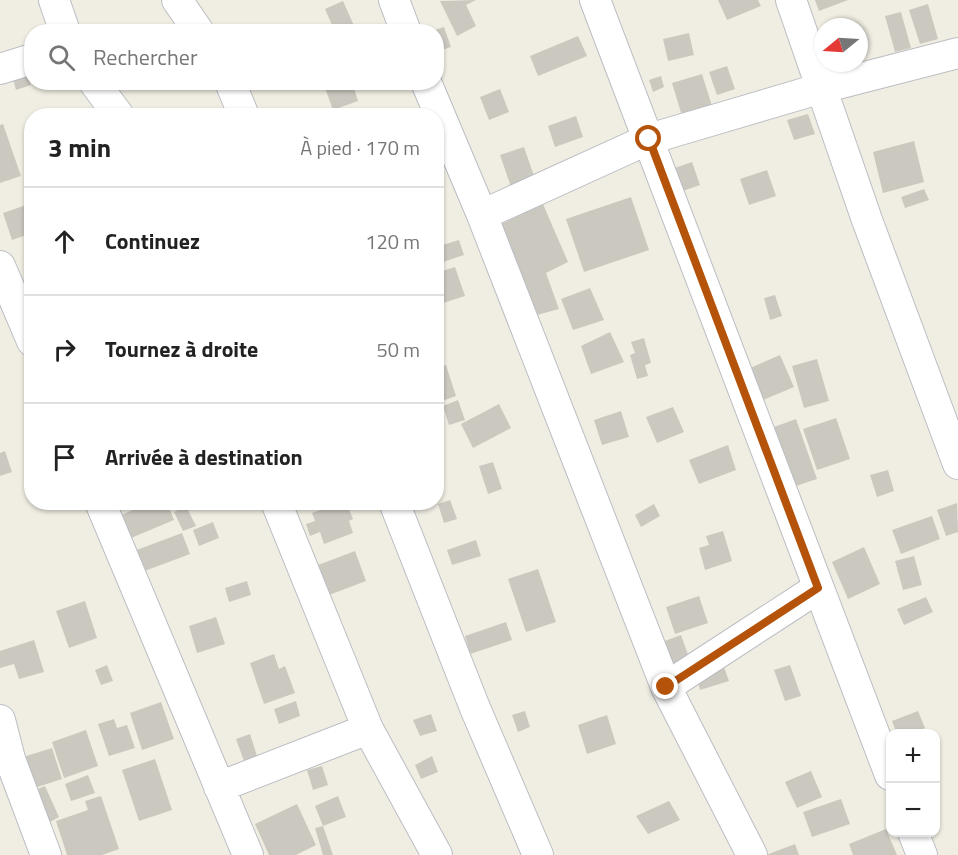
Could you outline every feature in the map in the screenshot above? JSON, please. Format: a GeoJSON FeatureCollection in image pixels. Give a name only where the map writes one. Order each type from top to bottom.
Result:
{"type":"FeatureCollection","features":[{"type":"Feature","properties":{"kind":"street"},"geometry":{"type":"LineString","coordinates":[[54,0],[62,24]]}},
{"type":"Feature","properties":{"kind":"street"},"geometry":{"type":"LineString","coordinates":[[177,0],[194,24]]}},
{"type":"Feature","properties":{"kind":"street"},"geometry":{"type":"LineString","coordinates":[[394,0],[403,24]]}},
{"type":"Feature","properties":{"kind":"street"},"geometry":{"type":"LineString","coordinates":[[595,0],[886,762]]}},
{"type":"Feature","properties":{"kind":"street"},"geometry":{"type":"LineString","coordinates":[[791,0],[867,220],[958,464]]}},
{"type":"Feature","properties":{"kind":"street"},"geometry":{"type":"LineString","coordinates":[[482,215],[649,139],[822,88],[958,53]]}},
{"type":"Feature","properties":{"kind":"street"},"geometry":{"type":"LineString","coordinates":[[0,69],[24,62]]}},
{"type":"Feature","properties":{"kind":"street"},"geometry":{"type":"LineString","coordinates":[[100,90],[113,108]]}},
{"type":"Feature","properties":{"kind":"street"},"geometry":{"type":"LineString","coordinates":[[233,90],[241,108]]}},
{"type":"Feature","properties":{"kind":"street"},"geometry":{"type":"LineString","coordinates":[[429,90],[434,108]]}},
{"type":"Feature","properties":{"kind":"street"},"geometry":{"type":"LineString","coordinates":[[444,133],[482,215],[666,687],[752,855]]}},
{"type":"Feature","properties":{"kind":"street"},"geometry":{"type":"LineString","coordinates":[[0,266],[24,322]]}},
{"type":"Feature","properties":{"kind":"street"},"geometry":{"type":"LineString","coordinates":[[103,510],[248,855]]}},
{"type":"Feature","properties":{"kind":"street"},"geometry":{"type":"LineString","coordinates":[[279,510],[368,729],[437,855]]}},
{"type":"Feature","properties":{"kind":"street"},"geometry":{"type":"LineString","coordinates":[[397,510],[475,708],[538,855]]}},
{"type":"Feature","properties":{"kind":"street"},"geometry":{"type":"LineString","coordinates":[[666,687],[818,588]]}},
{"type":"Feature","properties":{"kind":"street"},"geometry":{"type":"LineString","coordinates":[[0,720],[10,759],[46,855]]}},
{"type":"Feature","properties":{"kind":"street"},"geometry":{"type":"LineString","coordinates":[[219,787],[368,729]]}},
{"type":"Feature","properties":{"kind":"street"},"geometry":{"type":"LineString","coordinates":[[915,837],[922,855]]}},
{"type":"Feature","properties":{"kind":"building"},"geometry":{"type":"Polygon","coordinates":[[[476,0],[466,5],[476,26],[457,36],[440,1],[476,0]]]}},
{"type":"Feature","properties":{"kind":"building"},"geometry":{"type":"Polygon","coordinates":[[[718,0],[758,0],[761,6],[727,20],[718,0]]]}},
{"type":"Feature","properties":{"kind":"building"},"geometry":{"type":"Polygon","coordinates":[[[815,0],[848,0],[819,11],[815,0]]]}},
{"type":"Feature","properties":{"kind":"building"},"geometry":{"type":"Polygon","coordinates":[[[343,1],[353,24],[332,24],[325,9],[343,1]]]}},
{"type":"Feature","properties":{"kind":"building"},"geometry":{"type":"Polygon","coordinates":[[[928,4],[938,39],[920,44],[909,10],[928,4]]]}},
{"type":"Feature","properties":{"kind":"building"},"geometry":{"type":"Polygon","coordinates":[[[901,12],[911,48],[895,52],[885,16],[901,12]]]}},
{"type":"Feature","properties":{"kind":"building"},"geometry":{"type":"Polygon","coordinates":[[[444,27],[451,47],[444,49],[444,27]]]}},
{"type":"Feature","properties":{"kind":"building"},"geometry":{"type":"Polygon","coordinates":[[[689,33],[694,55],[668,61],[663,39],[689,33]]]}},
{"type":"Feature","properties":{"kind":"building"},"geometry":{"type":"Polygon","coordinates":[[[578,36],[587,56],[538,76],[530,56],[578,36]]]}},
{"type":"Feature","properties":{"kind":"building"},"geometry":{"type":"Polygon","coordinates":[[[727,66],[735,89],[717,95],[709,72],[727,66]]]}},
{"type":"Feature","properties":{"kind":"building"},"geometry":{"type":"Polygon","coordinates":[[[24,69],[24,87],[16,90],[11,72],[24,69]]]}},
{"type":"Feature","properties":{"kind":"building"},"geometry":{"type":"Polygon","coordinates":[[[702,74],[712,106],[682,116],[672,83],[702,74]]]}},
{"type":"Feature","properties":{"kind":"building"},"geometry":{"type":"Polygon","coordinates":[[[661,76],[664,87],[653,92],[649,80],[661,76]]]}},
{"type":"Feature","properties":{"kind":"building"},"geometry":{"type":"Polygon","coordinates":[[[500,89],[509,112],[489,120],[480,97],[500,89]]]}},
{"type":"Feature","properties":{"kind":"building"},"geometry":{"type":"Polygon","coordinates":[[[326,90],[355,90],[358,101],[332,108],[326,90]]]}},
{"type":"Feature","properties":{"kind":"building"},"geometry":{"type":"Polygon","coordinates":[[[808,114],[815,134],[794,140],[787,120],[808,114]]]}},
{"type":"Feature","properties":{"kind":"building"},"geometry":{"type":"Polygon","coordinates":[[[576,116],[583,137],[555,147],[548,126],[576,116]]]}},
{"type":"Feature","properties":{"kind":"building"},"geometry":{"type":"Polygon","coordinates":[[[3,124],[21,176],[0,183],[0,125],[3,124]]]}},
{"type":"Feature","properties":{"kind":"building"},"geometry":{"type":"Polygon","coordinates":[[[914,141],[924,182],[883,193],[873,152],[914,141]]]}},
{"type":"Feature","properties":{"kind":"building"},"geometry":{"type":"Polygon","coordinates":[[[524,147],[535,179],[511,187],[500,155],[524,147]]]}},
{"type":"Feature","properties":{"kind":"building"},"geometry":{"type":"Polygon","coordinates":[[[692,162],[700,185],[677,193],[669,170],[692,162]]]}},
{"type":"Feature","properties":{"kind":"building"},"geometry":{"type":"Polygon","coordinates":[[[767,170],[776,196],[749,205],[740,179],[767,170]]]}},
{"type":"Feature","properties":{"kind":"building"},"geometry":{"type":"Polygon","coordinates":[[[924,189],[929,200],[905,208],[901,197],[924,189]]]}},
{"type":"Feature","properties":{"kind":"building"},"geometry":{"type":"Polygon","coordinates":[[[631,197],[649,250],[584,272],[566,219],[631,197]]]}},
{"type":"Feature","properties":{"kind":"building"},"geometry":{"type":"Polygon","coordinates":[[[543,204],[568,262],[546,273],[559,309],[526,318],[491,229],[543,204]]]}},
{"type":"Feature","properties":{"kind":"building"},"geometry":{"type":"Polygon","coordinates":[[[24,206],[24,236],[12,240],[3,213],[24,206]]]}},
{"type":"Feature","properties":{"kind":"building"},"geometry":{"type":"Polygon","coordinates":[[[459,240],[464,255],[444,262],[444,245],[459,240]]]}},
{"type":"Feature","properties":{"kind":"building"},"geometry":{"type":"Polygon","coordinates":[[[455,267],[465,296],[444,303],[444,270],[455,267]]]}},
{"type":"Feature","properties":{"kind":"building"},"geometry":{"type":"Polygon","coordinates":[[[590,288],[604,320],[573,330],[561,299],[590,288]]]}},
{"type":"Feature","properties":{"kind":"building"},"geometry":{"type":"Polygon","coordinates":[[[775,295],[782,316],[770,320],[764,298],[775,295]]]}},
{"type":"Feature","properties":{"kind":"building"},"geometry":{"type":"Polygon","coordinates":[[[610,332],[624,362],[591,374],[581,346],[610,332]]]}},
{"type":"Feature","properties":{"kind":"building"},"geometry":{"type":"Polygon","coordinates":[[[644,338],[651,363],[645,365],[648,376],[637,379],[630,355],[635,353],[631,342],[644,338]]]}},
{"type":"Feature","properties":{"kind":"building"},"geometry":{"type":"Polygon","coordinates":[[[780,355],[794,387],[754,404],[741,372],[780,355]]]}},
{"type":"Feature","properties":{"kind":"building"},"geometry":{"type":"Polygon","coordinates":[[[817,359],[829,401],[804,408],[792,366],[817,359]]]}},
{"type":"Feature","properties":{"kind":"building"},"geometry":{"type":"Polygon","coordinates":[[[446,365],[456,396],[444,400],[444,366],[446,365]]]}},
{"type":"Feature","properties":{"kind":"building"},"geometry":{"type":"Polygon","coordinates":[[[458,400],[465,420],[449,425],[444,406],[458,400]]]}},
{"type":"Feature","properties":{"kind":"building"},"geometry":{"type":"Polygon","coordinates":[[[499,404],[511,428],[473,448],[461,424],[499,404]]]}},
{"type":"Feature","properties":{"kind":"building"},"geometry":{"type":"Polygon","coordinates":[[[673,407],[684,432],[657,443],[646,417],[673,407]]]}},
{"type":"Feature","properties":{"kind":"building"},"geometry":{"type":"Polygon","coordinates":[[[621,411],[629,437],[602,445],[594,420],[621,411]]]}},
{"type":"Feature","properties":{"kind":"building"},"geometry":{"type":"Polygon","coordinates":[[[836,418],[850,459],[817,470],[803,429],[836,418]]]}},
{"type":"Feature","properties":{"kind":"building"},"geometry":{"type":"Polygon","coordinates":[[[796,419],[817,479],[784,490],[763,431],[796,419]]]}},
{"type":"Feature","properties":{"kind":"building"},"geometry":{"type":"Polygon","coordinates":[[[728,445],[736,470],[699,484],[689,460],[728,445]]]}},
{"type":"Feature","properties":{"kind":"building"},"geometry":{"type":"Polygon","coordinates":[[[5,451],[12,472],[0,476],[0,453],[5,451]]]}},
{"type":"Feature","properties":{"kind":"building"},"geometry":{"type":"Polygon","coordinates":[[[493,462],[502,489],[488,494],[479,466],[493,462]]]}},
{"type":"Feature","properties":{"kind":"building"},"geometry":{"type":"Polygon","coordinates":[[[888,470],[894,491],[877,497],[870,475],[888,470]]]}},
{"type":"Feature","properties":{"kind":"building"},"geometry":{"type":"Polygon","coordinates":[[[450,500],[457,519],[444,523],[440,510],[444,510],[444,502],[450,500]]]}},
{"type":"Feature","properties":{"kind":"building"},"geometry":{"type":"Polygon","coordinates":[[[957,503],[958,532],[946,536],[937,510],[957,503]]]}},
{"type":"Feature","properties":{"kind":"building"},"geometry":{"type":"Polygon","coordinates":[[[654,504],[660,516],[641,527],[635,515],[654,504]]]}},
{"type":"Feature","properties":{"kind":"building"},"geometry":{"type":"Polygon","coordinates":[[[133,510],[170,510],[174,520],[119,543],[110,520],[133,510]]]}},
{"type":"Feature","properties":{"kind":"building"},"geometry":{"type":"Polygon","coordinates":[[[188,510],[196,526],[183,531],[174,512],[188,510]]]}},
{"type":"Feature","properties":{"kind":"building"},"geometry":{"type":"Polygon","coordinates":[[[320,510],[349,510],[353,519],[349,521],[353,533],[324,544],[320,532],[310,536],[306,524],[315,521],[312,513],[320,510]]]}},
{"type":"Feature","properties":{"kind":"building"},"geometry":{"type":"Polygon","coordinates":[[[932,516],[940,539],[901,554],[892,530],[932,516]]]}},
{"type":"Feature","properties":{"kind":"building"},"geometry":{"type":"Polygon","coordinates":[[[213,522],[219,538],[199,546],[193,530],[213,522]]]}},
{"type":"Feature","properties":{"kind":"building"},"geometry":{"type":"Polygon","coordinates":[[[723,531],[732,561],[705,570],[699,548],[709,545],[706,536],[723,531]]]}},
{"type":"Feature","properties":{"kind":"building"},"geometry":{"type":"Polygon","coordinates":[[[182,533],[190,554],[134,575],[126,554],[182,533]]]}},
{"type":"Feature","properties":{"kind":"building"},"geometry":{"type":"Polygon","coordinates":[[[476,540],[481,556],[452,565],[447,550],[476,540]]]}},
{"type":"Feature","properties":{"kind":"building"},"geometry":{"type":"Polygon","coordinates":[[[864,547],[880,584],[848,599],[832,562],[864,547]]]}},
{"type":"Feature","properties":{"kind":"building"},"geometry":{"type":"Polygon","coordinates":[[[355,551],[366,581],[329,595],[318,565],[355,551]]]}},
{"type":"Feature","properties":{"kind":"building"},"geometry":{"type":"Polygon","coordinates":[[[914,556],[922,585],[903,590],[895,561],[914,556]]]}},
{"type":"Feature","properties":{"kind":"building"},"geometry":{"type":"Polygon","coordinates":[[[538,569],[556,622],[526,632],[508,579],[538,569]]]}},
{"type":"Feature","properties":{"kind":"building"},"geometry":{"type":"Polygon","coordinates":[[[247,581],[251,595],[229,602],[225,588],[247,581]]]}},
{"type":"Feature","properties":{"kind":"building"},"geometry":{"type":"Polygon","coordinates":[[[699,596],[708,623],[675,634],[666,607],[699,596]]]}},
{"type":"Feature","properties":{"kind":"building"},"geometry":{"type":"Polygon","coordinates":[[[926,597],[933,612],[904,625],[897,609],[926,597]]]}},
{"type":"Feature","properties":{"kind":"building"},"geometry":{"type":"Polygon","coordinates":[[[85,601],[97,638],[69,648],[56,611],[85,601]]]}},
{"type":"Feature","properties":{"kind":"building"},"geometry":{"type":"Polygon","coordinates":[[[216,617],[225,644],[197,653],[189,626],[216,617]]]}},
{"type":"Feature","properties":{"kind":"building"},"geometry":{"type":"Polygon","coordinates":[[[506,622],[512,640],[470,654],[465,636],[506,622]]]}},
{"type":"Feature","properties":{"kind":"building"},"geometry":{"type":"Polygon","coordinates":[[[681,635],[691,663],[664,673],[654,645],[681,635]]]}},
{"type":"Feature","properties":{"kind":"building"},"geometry":{"type":"Polygon","coordinates":[[[34,640],[44,672],[19,679],[14,664],[0,668],[0,651],[34,640]]]}},
{"type":"Feature","properties":{"kind":"building"},"geometry":{"type":"Polygon","coordinates":[[[274,654],[279,669],[285,666],[295,693],[264,704],[250,663],[274,654]]]}},
{"type":"Feature","properties":{"kind":"building"},"geometry":{"type":"Polygon","coordinates":[[[107,665],[113,681],[101,685],[95,670],[107,665]]]}},
{"type":"Feature","properties":{"kind":"building"},"geometry":{"type":"Polygon","coordinates":[[[790,665],[801,696],[785,701],[774,670],[790,665]]]}},
{"type":"Feature","properties":{"kind":"building"},"geometry":{"type":"Polygon","coordinates":[[[724,667],[729,681],[700,690],[696,675],[724,667]]]}},
{"type":"Feature","properties":{"kind":"building"},"geometry":{"type":"Polygon","coordinates":[[[296,701],[300,716],[279,724],[274,709],[296,701]]]}},
{"type":"Feature","properties":{"kind":"building"},"geometry":{"type":"Polygon","coordinates":[[[161,702],[174,739],[142,750],[130,713],[161,702]]]}},
{"type":"Feature","properties":{"kind":"building"},"geometry":{"type":"Polygon","coordinates":[[[525,711],[530,727],[518,732],[512,715],[525,711]]]}},
{"type":"Feature","properties":{"kind":"building"},"geometry":{"type":"Polygon","coordinates":[[[918,711],[925,728],[895,729],[892,721],[918,711]]]}},
{"type":"Feature","properties":{"kind":"building"},"geometry":{"type":"Polygon","coordinates":[[[431,714],[437,731],[420,736],[413,720],[431,714]]]}},
{"type":"Feature","properties":{"kind":"building"},"geometry":{"type":"Polygon","coordinates":[[[607,715],[616,744],[587,754],[578,725],[607,715]]]}},
{"type":"Feature","properties":{"kind":"building"},"geometry":{"type":"Polygon","coordinates":[[[114,719],[117,728],[127,725],[135,748],[109,756],[98,724],[114,719]]]}},
{"type":"Feature","properties":{"kind":"building"},"geometry":{"type":"Polygon","coordinates":[[[86,730],[98,766],[64,778],[52,742],[86,730]]]}},
{"type":"Feature","properties":{"kind":"building"},"geometry":{"type":"Polygon","coordinates":[[[250,734],[257,756],[244,761],[236,739],[250,734]]]}},
{"type":"Feature","properties":{"kind":"building"},"geometry":{"type":"Polygon","coordinates":[[[52,748],[62,779],[28,790],[17,759],[52,748]]]}},
{"type":"Feature","properties":{"kind":"building"},"geometry":{"type":"Polygon","coordinates":[[[432,756],[438,772],[421,779],[415,765],[432,756]]]}},
{"type":"Feature","properties":{"kind":"building"},"geometry":{"type":"Polygon","coordinates":[[[155,759],[172,810],[139,821],[122,770],[155,759]]]}},
{"type":"Feature","properties":{"kind":"building"},"geometry":{"type":"Polygon","coordinates":[[[322,766],[328,785],[313,790],[307,770],[322,766]]]}},
{"type":"Feature","properties":{"kind":"building"},"geometry":{"type":"Polygon","coordinates":[[[811,771],[822,797],[797,808],[785,782],[811,771]]]}},
{"type":"Feature","properties":{"kind":"building"},"geometry":{"type":"Polygon","coordinates":[[[88,775],[95,793],[71,801],[65,784],[88,775]]]}},
{"type":"Feature","properties":{"kind":"building"},"geometry":{"type":"Polygon","coordinates":[[[45,786],[59,817],[48,823],[33,791],[45,786]]]}},
{"type":"Feature","properties":{"kind":"building"},"geometry":{"type":"Polygon","coordinates":[[[101,796],[119,849],[102,855],[67,855],[56,821],[88,810],[85,801],[101,796]]]}},
{"type":"Feature","properties":{"kind":"building"},"geometry":{"type":"Polygon","coordinates":[[[338,796],[346,817],[323,826],[315,806],[338,796]]]}},
{"type":"Feature","properties":{"kind":"building"},"geometry":{"type":"Polygon","coordinates":[[[841,799],[850,824],[812,837],[803,812],[841,799]]]}},
{"type":"Feature","properties":{"kind":"building"},"geometry":{"type":"Polygon","coordinates":[[[669,801],[680,820],[648,834],[636,816],[669,801]]]}},
{"type":"Feature","properties":{"kind":"building"},"geometry":{"type":"Polygon","coordinates":[[[297,804],[316,845],[296,855],[269,855],[255,824],[297,804]]]}},
{"type":"Feature","properties":{"kind":"building"},"geometry":{"type":"Polygon","coordinates":[[[323,826],[333,855],[323,855],[315,828],[323,826]]]}},
{"type":"Feature","properties":{"kind":"building"},"geometry":{"type":"Polygon","coordinates":[[[886,829],[886,837],[889,837],[897,855],[853,855],[849,844],[886,829]]]}},
{"type":"Feature","properties":{"kind":"building"},"geometry":{"type":"Polygon","coordinates":[[[795,844],[799,855],[766,855],[795,844]]]}},
{"type":"Feature","properties":{"kind":"route"},"geometry":{"type":"LineString","coordinates":[[649,139],[818,588],[666,687]]}}]}
